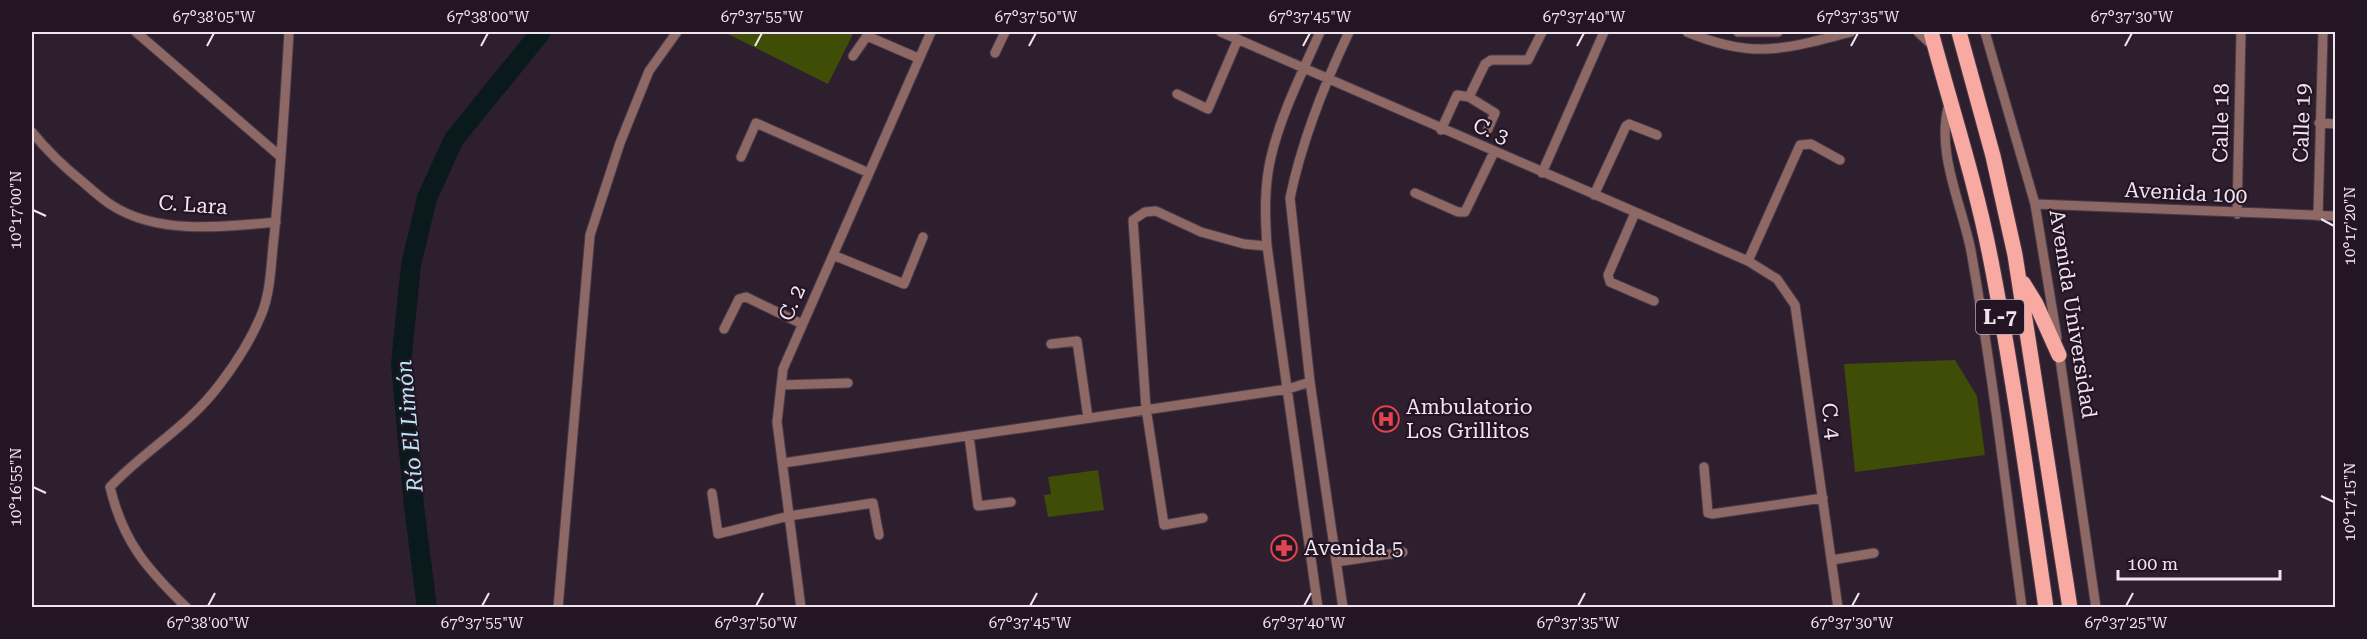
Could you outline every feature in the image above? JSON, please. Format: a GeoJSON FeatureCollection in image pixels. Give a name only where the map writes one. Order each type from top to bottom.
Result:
{"type":"FeatureCollection","features":[{"type":"Feature","properties":{"kind":"main road","name":"L-7"},"geometry":{"type":"LineString","coordinates":[[1931,32],[1951,96],[1990,256],[2046,608]]}},
{"type":"Feature","properties":{"kind":"main road","name":"L-7"},"geometry":{"type":"LineString","coordinates":[[1959,32],[1993,156],[2019,277],[2070,608]]}},
{"type":"Feature","properties":{"kind":"main road"},"geometry":{"type":"LineString","coordinates":[[2019,277],[2036,304],[2059,355]]}},
{"type":"Feature","properties":{"kind":"street"},"geometry":{"type":"LineString","coordinates":[[136,32],[281,157]]}},
{"type":"Feature","properties":{"kind":"street"},"geometry":{"type":"LineString","coordinates":[[187,608],[151,573],[131,545],[117,515],[110,487],[125,471],[195,414],[220,384],[247,344],[262,312],[268,289],[276,222],[289,32]]}},
{"type":"Feature","properties":{"kind":"street"},"geometry":{"type":"LineString","coordinates":[[558,608],[590,235],[620,142],[649,71],[677,32]]}},
{"type":"Feature","properties":{"kind":"street","name":"C. 2"},"geometry":{"type":"LineString","coordinates":[[801,608],[777,422],[783,369],[931,32]]}},
{"type":"Feature","properties":{"kind":"street"},"geometry":{"type":"LineString","coordinates":[[995,53],[1005,32]]}},
{"type":"Feature","properties":{"kind":"street","name":"C. 3"},"geometry":{"type":"LineString","coordinates":[[1222,32],[1328,77],[1441,130],[1748,261]]}},
{"type":"Feature","properties":{"kind":"street"},"geometry":{"type":"LineString","coordinates":[[1318,608],[1267,246],[1264,205],[1270,159],[1285,110],[1320,32]]}},
{"type":"Feature","properties":{"kind":"street"},"geometry":{"type":"LineString","coordinates":[[1343,608],[1310,382],[1290,198],[1296,170],[1328,77],[1349,32]]}},
{"type":"Feature","properties":{"kind":"street"},"geometry":{"type":"LineString","coordinates":[[1469,97],[1485,64],[1491,60],[1528,60],[1542,32]]}},
{"type":"Feature","properties":{"kind":"street"},"geometry":{"type":"LineString","coordinates":[[1542,173],[1604,32]]}},
{"type":"Feature","properties":{"kind":"street"},"geometry":{"type":"LineString","coordinates":[[1687,32],[1713,42],[1749,50],[1804,44],[1851,32]]}},
{"type":"Feature","properties":{"kind":"street"},"geometry":{"type":"LineString","coordinates":[[1738,32],[1778,32]]}},
{"type":"Feature","properties":{"kind":"street"},"geometry":{"type":"LineString","coordinates":[[1918,32],[1936,49]]}},
{"type":"Feature","properties":{"kind":"street","name":"Avenida Universidad"},"geometry":{"type":"LineString","coordinates":[[1985,32],[2035,204],[2096,608]]}},
{"type":"Feature","properties":{"kind":"street","name":"Calle 18"},"geometry":{"type":"LineString","coordinates":[[2237,214],[2241,32]]}},
{"type":"Feature","properties":{"kind":"street","name":"Calle 19"},"geometry":{"type":"LineString","coordinates":[[2318,216],[2323,32]]}},
{"type":"Feature","properties":{"kind":"street"},"geometry":{"type":"LineString","coordinates":[[853,56],[867,36],[918,58]]}},
{"type":"Feature","properties":{"kind":"street"},"geometry":{"type":"LineString","coordinates":[[1177,94],[1208,109],[1238,39]]}},
{"type":"Feature","properties":{"kind":"street"},"geometry":{"type":"LineString","coordinates":[[1441,130],[1457,95],[1469,97],[1495,113],[1488,129]]}},
{"type":"Feature","properties":{"kind":"street","name":"L-7"},"geometry":{"type":"LineString","coordinates":[[1951,96],[1945,119],[1948,155],[1972,260],[2022,608]]}},
{"type":"Feature","properties":{"kind":"street"},"geometry":{"type":"LineString","coordinates":[[741,157],[756,123],[869,173]]}},
{"type":"Feature","properties":{"kind":"street"},"geometry":{"type":"LineString","coordinates":[[2319,123],[2336,124]]}},
{"type":"Feature","properties":{"kind":"street"},"geometry":{"type":"LineString","coordinates":[[1594,195],[1626,126],[1629,124],[1657,135]]}},
{"type":"Feature","properties":{"kind":"street","name":"C. Lara"},"geometry":{"type":"LineString","coordinates":[[32,132],[52,158],[113,207],[135,217],[185,226],[236,226],[276,222]]}},
{"type":"Feature","properties":{"kind":"street"},"geometry":{"type":"LineString","coordinates":[[1748,261],[1800,145],[1811,144],[1840,160]]}},
{"type":"Feature","properties":{"kind":"street"},"geometry":{"type":"LineString","coordinates":[[1415,193],[1458,212],[1466,212],[1494,152]]}},
{"type":"Feature","properties":{"kind":"street","name":"Avenida 100"},"geometry":{"type":"LineString","coordinates":[[2035,204],[2237,214],[2336,216]]}},
{"type":"Feature","properties":{"kind":"street"},"geometry":{"type":"LineString","coordinates":[[1203,518],[1164,525],[1146,408],[1133,220],[1145,212],[1156,211],[1201,232],[1244,243],[1267,246]]}},
{"type":"Feature","properties":{"kind":"street"},"geometry":{"type":"LineString","coordinates":[[1635,213],[1608,275],[1610,282],[1654,301]]}},
{"type":"Feature","properties":{"kind":"street"},"geometry":{"type":"LineString","coordinates":[[833,255],[904,284],[923,237]]}},
{"type":"Feature","properties":{"kind":"street","name":"C. 4"},"geometry":{"type":"LineString","coordinates":[[1748,261],[1777,279],[1795,305],[1838,608]]}},
{"type":"Feature","properties":{"kind":"street"},"geometry":{"type":"LineString","coordinates":[[724,329],[739,299],[746,297],[802,324]]}},
{"type":"Feature","properties":{"kind":"street"},"geometry":{"type":"LineString","coordinates":[[1051,344],[1077,341],[1088,418]]}},
{"type":"Feature","properties":{"kind":"street"},"geometry":{"type":"LineString","coordinates":[[781,385],[848,382]]}},
{"type":"Feature","properties":{"kind":"street"},"geometry":{"type":"LineString","coordinates":[[783,463],[1288,389],[1310,382]]}},
{"type":"Feature","properties":{"kind":"street"},"geometry":{"type":"LineString","coordinates":[[969,436],[978,506],[1011,502]]}},
{"type":"Feature","properties":{"kind":"street"},"geometry":{"type":"LineString","coordinates":[[1704,467],[1708,513],[1823,498]]}},
{"type":"Feature","properties":{"kind":"street"},"geometry":{"type":"LineString","coordinates":[[712,493],[718,534],[789,516],[873,503],[879,535]]}},
{"type":"Feature","properties":{"kind":"street"},"geometry":{"type":"LineString","coordinates":[[1336,562],[1403,552]]}},
{"type":"Feature","properties":{"kind":"street"},"geometry":{"type":"LineString","coordinates":[[1832,560],[1874,553]]}},
{"type":"Feature","properties":{"kind":"green space"},"geometry":{"type":"Polygon","coordinates":[[[724,32],[854,32],[828,84],[724,32]]]}},
{"type":"Feature","properties":{"kind":"green space"},"geometry":{"type":"Polygon","coordinates":[[[1955,360],[1977,396],[1985,455],[1855,472],[1844,364],[1955,360]]]}},
{"type":"Feature","properties":{"kind":"green space"},"geometry":{"type":"Polygon","coordinates":[[[1098,470],[1104,510],[1048,517],[1044,495],[1051,494],[1048,477],[1098,470]]]}},
{"type":"Feature","properties":{"kind":"waterway","name":"Río El Limón"},"geometry":{"type":"LineString","coordinates":[[427,608],[414,506],[401,364],[411,265],[427,198],[454,139],[541,32]]}},
{"type":"Feature","properties":{"kind":"place","name":"Ambulatorio Los Grillitos"},"geometry":{"type":"Point","coordinates":[1386,419]}},
{"type":"Feature","properties":{"kind":"place","name":"Avenida 5"},"geometry":{"type":"Point","coordinates":[1284,548]}}]}
